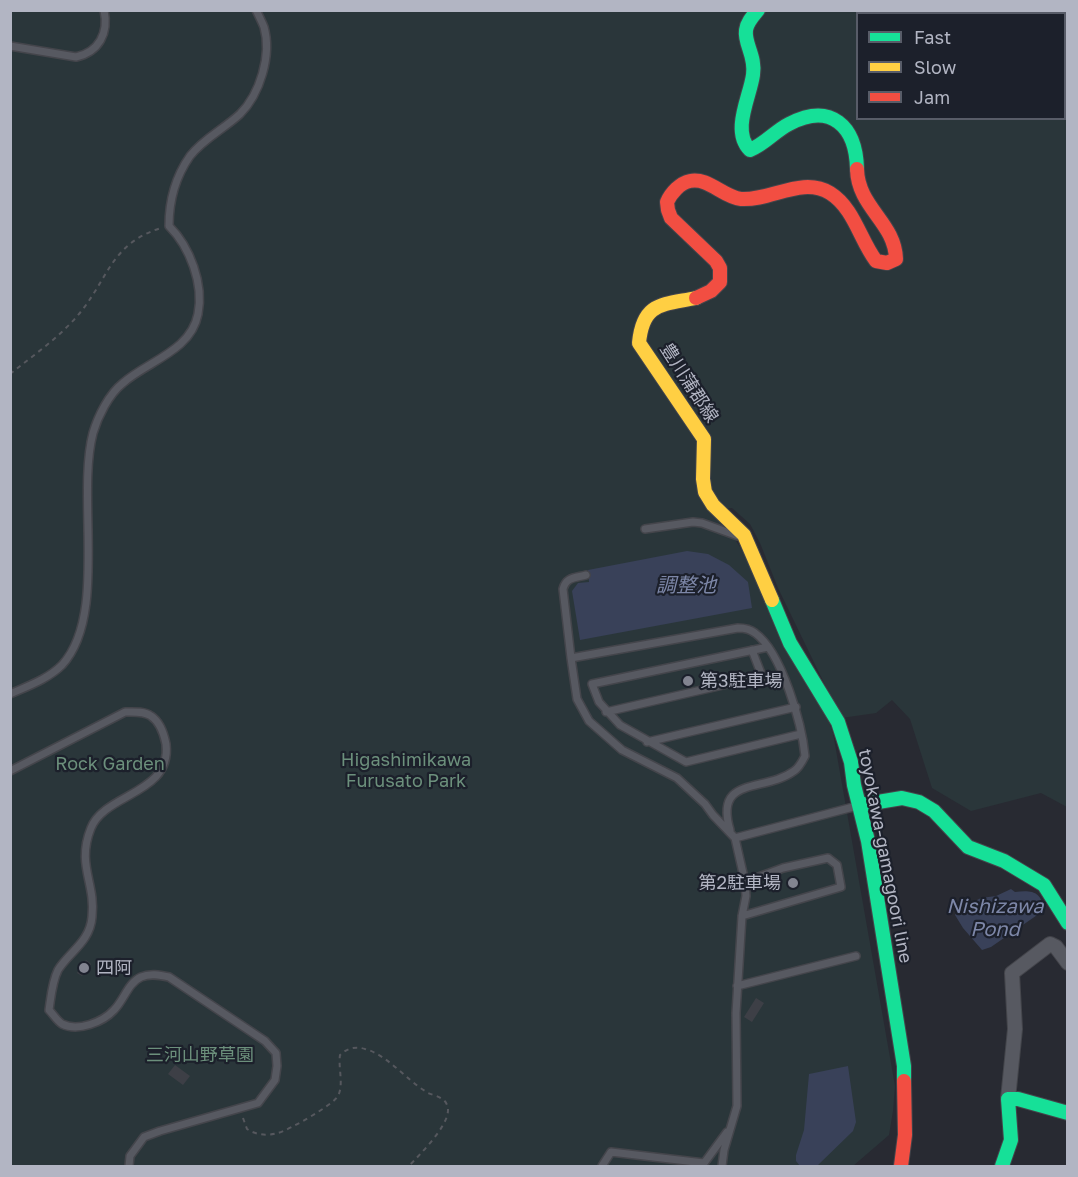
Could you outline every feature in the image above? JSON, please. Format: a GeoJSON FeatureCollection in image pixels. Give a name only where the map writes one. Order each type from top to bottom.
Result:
{"type":"FeatureCollection","features":[{"type":"Feature","properties":{"kind":"main road","name":"toyokawa-gamagoori line"},"geometry":{"type":"LineString","coordinates":[[758,10],[746,28],[747,42],[754,61],[752,86],[742,125],[742,138],[745,146],[750,150],[762,145],[782,128],[809,118],[824,115],[840,122],[851,136],[855,146],[858,185],[861,194],[882,223],[896,249],[896,259],[887,263],[876,261],[842,205],[830,193],[820,189],[800,188],[748,198],[736,198],[707,183],[693,181],[680,186],[667,203],[667,212],[716,261],[720,268],[720,282],[710,293],[659,306],[645,315],[640,325],[639,343],[704,439],[706,449],[705,492],[715,506],[730,522],[738,526],[744,535],[790,643],[838,722],[851,762],[854,785],[868,841],[904,1066],[905,1135],[901,1167]]}},
{"type":"Feature","properties":{"kind":"main road"},"geometry":{"type":"LineString","coordinates":[[860,805],[902,798],[927,807],[934,811],[968,847],[1004,861],[1044,885],[1068,923]]}},
{"type":"Feature","properties":{"kind":"main road"},"geometry":{"type":"LineString","coordinates":[[1002,1167],[1011,1140],[1008,1100],[1018,1099],[1068,1113]]}},
{"type":"Feature","properties":{"kind":"street"},"geometry":{"type":"LineString","coordinates":[[1008,1100],[1015,1029],[1012,973],[1050,944],[1056,947],[1068,963]]}},
{"type":"Feature","properties":{"kind":"lane"},"geometry":{"type":"LineString","coordinates":[[10,46],[76,57],[85,55],[94,49],[105,31],[104,10]]}},
{"type":"Feature","properties":{"kind":"lane"},"geometry":{"type":"LineString","coordinates":[[10,694],[39,681],[61,666],[72,652],[82,628],[87,591],[89,451],[93,432],[101,413],[122,383],[180,345],[196,324],[200,296],[198,281],[179,236],[169,226],[173,192],[190,157],[202,142],[240,113],[249,102],[262,76],[266,45],[264,28],[256,10]]}},
{"type":"Feature","properties":{"kind":"lane"},"geometry":{"type":"LineString","coordinates":[[645,529],[693,522],[731,534],[744,535]]}},
{"type":"Feature","properties":{"kind":"lane"},"geometry":{"type":"LineString","coordinates":[[586,575],[568,579],[563,589],[577,699],[589,721],[622,750],[677,778],[705,804],[735,838],[746,896],[742,916],[737,986],[737,1106],[724,1150],[722,1167]]}},
{"type":"Feature","properties":{"kind":"lane"},"geometry":{"type":"LineString","coordinates":[[571,658],[738,628],[754,631],[768,647],[792,694],[805,756],[794,772],[739,791],[730,797],[726,807],[730,830]]}},
{"type":"Feature","properties":{"kind":"lane"},"geometry":{"type":"LineString","coordinates":[[768,647],[592,684],[599,702],[620,725],[686,762],[801,734]]}},
{"type":"Feature","properties":{"kind":"lane"},"geometry":{"type":"LineString","coordinates":[[606,712],[762,675],[752,650]]}},
{"type":"Feature","properties":{"kind":"lane"},"geometry":{"type":"LineString","coordinates":[[647,742],[796,707]]}},
{"type":"Feature","properties":{"kind":"lane"},"geometry":{"type":"LineString","coordinates":[[10,771],[125,712],[139,712],[151,716],[159,725],[165,738],[164,763],[156,778],[103,812],[91,828],[84,850],[93,916],[90,927],[76,951],[58,970],[49,1010],[61,1023],[74,1027],[93,1023],[114,1010],[130,986],[141,977],[155,974],[169,977],[265,1041],[276,1053],[278,1066],[275,1080],[258,1103],[144,1137],[130,1156],[129,1167]]}},
{"type":"Feature","properties":{"kind":"lane"},"geometry":{"type":"LineString","coordinates":[[735,838],[860,805]]}},
{"type":"Feature","properties":{"kind":"lane"},"geometry":{"type":"LineString","coordinates":[[742,916],[841,887],[837,865],[828,858],[783,868],[745,882]]}},
{"type":"Feature","properties":{"kind":"lane"},"geometry":{"type":"LineString","coordinates":[[737,986],[856,956]]}},
{"type":"Feature","properties":{"kind":"lane"},"geometry":{"type":"LineString","coordinates":[[602,1167],[611,1152],[703,1165],[730,1127]]}},
{"type":"Feature","properties":{"kind":"path"},"geometry":{"type":"LineString","coordinates":[[10,374],[52,341],[76,317],[112,262],[122,251],[135,240],[150,232],[169,226]]}},
{"type":"Feature","properties":{"kind":"path"},"geometry":{"type":"LineString","coordinates":[[240,1109],[247,1129],[260,1135],[279,1133],[331,1104],[338,1097],[341,1085],[340,1055],[345,1050],[355,1047],[366,1049],[376,1053],[426,1092],[443,1099],[447,1104],[448,1111],[442,1126],[409,1167]]}},
{"type":"Feature","properties":{"kind":"green space","name":"Higashimikawa Furusato Park"},"geometry":{"type":"Polygon","coordinates":[[[10,11],[1067,11],[1067,807],[1041,793],[971,811],[932,788],[910,719],[892,700],[876,713],[841,718],[778,588],[750,524],[732,508],[709,510],[725,524],[740,547],[827,716],[833,733],[895,1086],[889,1135],[853,1166],[11,1166],[10,11]]]}},
{"type":"Feature","properties":{"kind":"water","name":"調整池"},"geometry":{"type":"Polygon","coordinates":[[[687,551],[708,554],[729,565],[748,582],[752,608],[580,640],[572,591],[578,583],[589,582],[588,570],[687,551]]]}},
{"type":"Feature","properties":{"kind":"water","name":"Nishizawa Pond"},"geometry":{"type":"Polygon","coordinates":[[[1011,889],[1015,892],[1035,893],[1041,899],[1043,911],[991,947],[982,950],[955,915],[957,912],[977,905],[977,900],[981,898],[996,896],[1011,889]]]}},
{"type":"Feature","properties":{"kind":"water"},"geometry":{"type":"Polygon","coordinates":[[[848,1066],[856,1122],[853,1131],[818,1165],[800,1166],[796,1161],[796,1155],[804,1130],[809,1074],[848,1066]]]}},
{"type":"Feature","properties":{"kind":"building","name":"四阿"},"geometry":{"type":"Polygon","coordinates":[[[86,960],[91,964],[82,976],[77,973],[86,960]]]}},
{"type":"Feature","properties":{"kind":"building"},"geometry":{"type":"Polygon","coordinates":[[[756,998],[764,1003],[752,1022],[744,1017],[756,998]]]}},
{"type":"Feature","properties":{"kind":"building"},"geometry":{"type":"Polygon","coordinates":[[[175,1065],[190,1076],[183,1085],[168,1074],[175,1065]]]}},
{"type":"Feature","properties":{"kind":"traffic: fast"},"geometry":{"type":"LineString","coordinates":[[758,10],[746,30],[752,56],[753,75],[743,114],[742,133],[745,142],[750,150],[789,124],[804,118],[829,117],[846,130],[852,141],[857,169]]}},
{"type":"Feature","properties":{"kind":"traffic: fast"},"geometry":{"type":"LineString","coordinates":[[772,600],[790,643],[838,722],[851,762],[854,785],[868,841],[904,1066],[904,1081]]}},
{"type":"Feature","properties":{"kind":"traffic: fast"},"geometry":{"type":"LineString","coordinates":[[860,805],[902,798],[919,802],[934,811],[968,847],[1004,861],[1044,885],[1068,923]]}},
{"type":"Feature","properties":{"kind":"traffic: fast"},"geometry":{"type":"LineString","coordinates":[[1002,1166],[1011,1140],[1008,1099],[1018,1099],[1068,1113]]}},
{"type":"Feature","properties":{"kind":"traffic: slow"},"geometry":{"type":"LineString","coordinates":[[696,298],[656,308],[645,320],[639,343],[704,439],[705,492],[713,505],[744,535],[772,600]]}},
{"type":"Feature","properties":{"kind":"traffic: jam"},"geometry":{"type":"LineString","coordinates":[[696,298],[711,291],[720,282],[720,268],[716,261],[671,218],[667,202],[679,186],[690,181],[703,182],[741,199],[764,197],[797,188],[819,188],[830,193],[845,207],[876,261],[887,263],[896,259],[894,246],[890,235],[863,194],[857,169]]}},
{"type":"Feature","properties":{"kind":"traffic: jam"},"geometry":{"type":"LineString","coordinates":[[901,1166],[905,1135],[904,1081]]}},
{"type":"Feature","properties":{"kind":"place","name":"第3駐車場"},"geometry":{"type":"Point","coordinates":[688,681]}},
{"type":"Feature","properties":{"kind":"place","name":"第2駐車場"},"geometry":{"type":"Point","coordinates":[793,883]}},
{"type":"Feature","properties":{"kind":"place","name":"四阿"},"geometry":{"type":"Point","coordinates":[84,968]}},
{"type":"Feature","properties":{"kind":"park label","name":"Rock Garden"},"geometry":{"type":"Point","coordinates":[110,764]}},
{"type":"Feature","properties":{"kind":"park label","name":"三河山野草園"},"geometry":{"type":"Point","coordinates":[200,1055]}}]}
